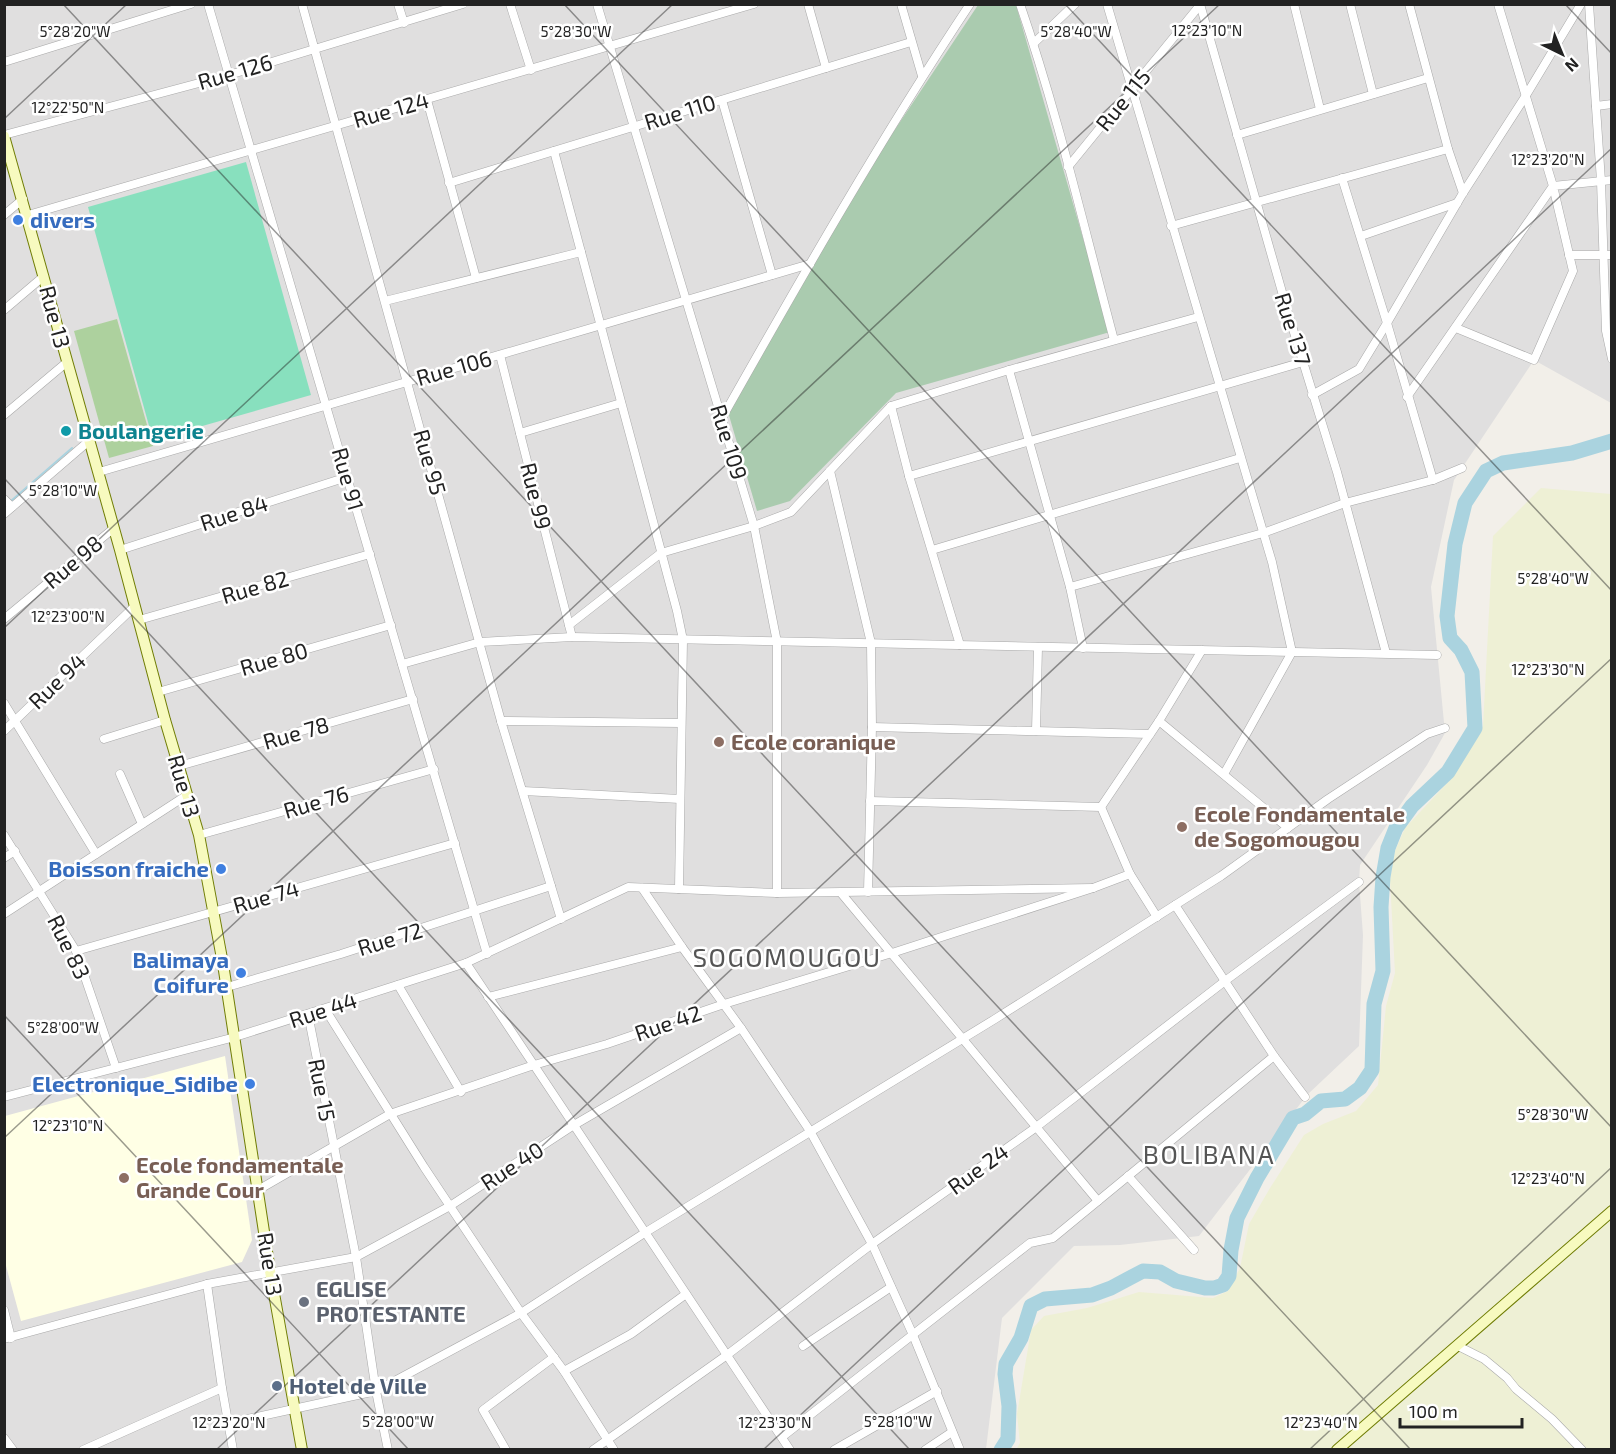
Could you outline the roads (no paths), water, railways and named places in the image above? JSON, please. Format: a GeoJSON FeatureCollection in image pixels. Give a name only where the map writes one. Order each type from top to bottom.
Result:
{"type":"FeatureCollection","features":[{"type":"Feature","properties":{"kind":"street"},"geometry":{"type":"LineString","coordinates":[[4,62],[191,4]]}},
{"type":"Feature","properties":{"kind":"street","name":"Rue 91"},"geometry":{"type":"LineString","coordinates":[[208,4],[487,954]]}},
{"type":"Feature","properties":{"kind":"street","name":"Rue 95"},"geometry":{"type":"LineString","coordinates":[[302,4],[501,721],[561,919]]}},
{"type":"Feature","properties":{"kind":"street"},"geometry":{"type":"LineString","coordinates":[[398,4],[404,23]]}},
{"type":"Feature","properties":{"kind":"street","name":"Rue 126"},"geometry":{"type":"LineString","coordinates":[[4,135],[229,75],[463,4]]}},
{"type":"Feature","properties":{"kind":"street"},"geometry":{"type":"LineString","coordinates":[[510,4],[531,70]]}},
{"type":"Feature","properties":{"kind":"street","name":"Rue 109"},"geometry":{"type":"LineString","coordinates":[[597,4],[754,526],[777,642],[777,893]]}},
{"type":"Feature","properties":{"kind":"street","name":"Rue 124"},"geometry":{"type":"LineString","coordinates":[[28,215],[754,4]]}},
{"type":"Feature","properties":{"kind":"street"},"geometry":{"type":"LineString","coordinates":[[808,4],[826,68]]}},
{"type":"Feature","properties":{"kind":"street"},"geometry":{"type":"LineString","coordinates":[[901,4],[922,76]]}},
{"type":"Feature","properties":{"kind":"street"},"geometry":{"type":"LineString","coordinates":[[722,418],[922,76],[970,4]]}},
{"type":"Feature","properties":{"kind":"street"},"geometry":{"type":"LineString","coordinates":[[1020,4],[1034,43],[1114,340]]}},
{"type":"Feature","properties":{"kind":"street"},"geometry":{"type":"LineString","coordinates":[[1034,43],[1075,4]]}},
{"type":"Feature","properties":{"kind":"street"},"geometry":{"type":"LineString","coordinates":[[1107,4],[1272,562],[1292,652],[1224,774]]}},
{"type":"Feature","properties":{"kind":"street"},"geometry":{"type":"LineString","coordinates":[[1294,4],[1320,109]]}},
{"type":"Feature","properties":{"kind":"street"},"geometry":{"type":"LineString","coordinates":[[1350,4],[1373,94]]}},
{"type":"Feature","properties":{"kind":"street"},"geometry":{"type":"LineString","coordinates":[[1409,4],[1448,149],[1463,193]]}},
{"type":"Feature","properties":{"kind":"street"},"geometry":{"type":"LineString","coordinates":[[1456,328],[1534,360],[1573,271],[1552,186],[1498,4]]}},
{"type":"Feature","properties":{"kind":"street"},"geometry":{"type":"LineString","coordinates":[[1312,395],[1359,369],[1388,323],[1456,203],[1526,97],[1581,4]]}},
{"type":"Feature","properties":{"kind":"street"},"geometry":{"type":"LineString","coordinates":[[1589,4],[1608,255],[1606,330],[1611,359]]}},
{"type":"Feature","properties":{"kind":"street","name":"Rue 115"},"geometry":{"type":"LineString","coordinates":[[1068,167],[1200,5]]}},
{"type":"Feature","properties":{"kind":"street","name":"Rue 137"},"geometry":{"type":"LineString","coordinates":[[1200,5],[1345,503],[1386,653]]}},
{"type":"Feature","properties":{"kind":"street","name":"Rue 110"},"geometry":{"type":"LineString","coordinates":[[449,183],[911,42]]}},
{"type":"Feature","properties":{"kind":"street"},"geometry":{"type":"LineString","coordinates":[[1237,135],[1428,78]]}},
{"type":"Feature","properties":{"kind":"street"},"geometry":{"type":"LineString","coordinates":[[427,100],[476,278]]}},
{"type":"Feature","properties":{"kind":"street"},"geometry":{"type":"LineString","coordinates":[[722,100],[772,275]]}},
{"type":"Feature","properties":{"kind":"street"},"geometry":{"type":"LineString","coordinates":[[1596,106],[1611,104]]}},
{"type":"Feature","properties":{"kind":"street","name":"Rue 13"},"geometry":{"type":"LineString","coordinates":[[4,135],[199,836],[236,1038],[270,1271],[302,1449]]}},
{"type":"Feature","properties":{"kind":"street"},"geometry":{"type":"LineString","coordinates":[[1172,226],[1448,149]]}},
{"type":"Feature","properties":{"kind":"street"},"geometry":{"type":"LineString","coordinates":[[554,151],[682,640],[679,889]]}},
{"type":"Feature","properties":{"kind":"street"},"geometry":{"type":"LineString","coordinates":[[1342,178],[1388,323],[1407,397],[1433,480]]}},
{"type":"Feature","properties":{"kind":"street"},"geometry":{"type":"LineString","coordinates":[[1552,186],[1611,180]]}},
{"type":"Feature","properties":{"kind":"street"},"geometry":{"type":"LineString","coordinates":[[1407,397],[1552,186]]}},
{"type":"Feature","properties":{"kind":"street"},"geometry":{"type":"LineString","coordinates":[[4,215],[23,199]]}},
{"type":"Feature","properties":{"kind":"street"},"geometry":{"type":"LineString","coordinates":[[1361,236],[1456,203]]}},
{"type":"Feature","properties":{"kind":"street"},"geometry":{"type":"LineString","coordinates":[[385,301],[581,252]]}},
{"type":"Feature","properties":{"kind":"street"},"geometry":{"type":"LineString","coordinates":[[1569,255],[1608,255]]}},
{"type":"Feature","properties":{"kind":"street","name":"Rue 106"},"geometry":{"type":"LineString","coordinates":[[99,472],[810,264]]}},
{"type":"Feature","properties":{"kind":"street"},"geometry":{"type":"LineString","coordinates":[[4,310],[44,276]]}},
{"type":"Feature","properties":{"kind":"street"},"geometry":{"type":"LineString","coordinates":[[569,625],[661,553],[754,526],[791,512],[891,406],[1198,317]]}},
{"type":"Feature","properties":{"kind":"street","name":"Rue 99"},"geometry":{"type":"LineString","coordinates":[[500,355],[572,638]]}},
{"type":"Feature","properties":{"kind":"street"},"geometry":{"type":"LineString","coordinates":[[4,415],[67,362]]}},
{"type":"Feature","properties":{"kind":"street"},"geometry":{"type":"LineString","coordinates":[[909,476],[1303,362]]}},
{"type":"Feature","properties":{"kind":"street"},"geometry":{"type":"LineString","coordinates":[[1009,370],[1070,586],[1083,648]]}},
{"type":"Feature","properties":{"kind":"street"},"geometry":{"type":"LineString","coordinates":[[520,434],[621,403]]}},
{"type":"Feature","properties":{"kind":"street"},"geometry":{"type":"LineString","coordinates":[[891,406],[909,476],[960,645]]}},
{"type":"Feature","properties":{"kind":"street"},"geometry":{"type":"LineString","coordinates":[[4,513],[90,441]]}},
{"type":"Feature","properties":{"kind":"street"},"geometry":{"type":"LineString","coordinates":[[932,550],[1240,458]]}},
{"type":"Feature","properties":{"kind":"street"},"geometry":{"type":"LineString","coordinates":[[1070,586],[1263,532],[1345,503],[1433,480],[1462,468]]}},
{"type":"Feature","properties":{"kind":"street"},"geometry":{"type":"LineString","coordinates":[[830,471],[871,644],[872,727],[868,892]]}},
{"type":"Feature","properties":{"kind":"street","name":"Rue 84"},"geometry":{"type":"LineString","coordinates":[[120,550],[347,477]]}},
{"type":"Feature","properties":{"kind":"street"},"geometry":{"type":"LineString","coordinates":[[4,499],[12,507]]}},
{"type":"Feature","properties":{"kind":"street","name":"Rue 98"},"geometry":{"type":"LineString","coordinates":[[4,619],[114,528]]}},
{"type":"Feature","properties":{"kind":"street","name":"Rue 82"},"geometry":{"type":"LineString","coordinates":[[139,620],[370,554]]}},
{"type":"Feature","properties":{"kind":"street","name":"Rue 94"},"geometry":{"type":"LineString","coordinates":[[4,731],[135,606]]}},
{"type":"Feature","properties":{"kind":"street","name":"Rue 80"},"geometry":{"type":"LineString","coordinates":[[158,692],[391,625]]}},
{"type":"Feature","properties":{"kind":"street"},"geometry":{"type":"LineString","coordinates":[[402,664],[480,642],[572,638],[1437,655]]}},
{"type":"Feature","properties":{"kind":"street"},"geometry":{"type":"LineString","coordinates":[[1035,731],[1038,647]]}},
{"type":"Feature","properties":{"kind":"street"},"geometry":{"type":"LineString","coordinates":[[1101,807],[1159,721],[1202,650]]}},
{"type":"Feature","properties":{"kind":"street","name":"Rue 78"},"geometry":{"type":"LineString","coordinates":[[179,766],[413,699]]}},
{"type":"Feature","properties":{"kind":"street"},"geometry":{"type":"LineString","coordinates":[[4,703],[96,854]]}},
{"type":"Feature","properties":{"kind":"street"},"geometry":{"type":"LineString","coordinates":[[104,739],[165,720]]}},
{"type":"Feature","properties":{"kind":"street"},"geometry":{"type":"LineString","coordinates":[[501,721],[681,723]]}},
{"type":"Feature","properties":{"kind":"street"},"geometry":{"type":"LineString","coordinates":[[1159,721],[1288,828]]}},
{"type":"Feature","properties":{"kind":"street"},"geometry":{"type":"LineString","coordinates":[[872,727],[1150,734]]}},
{"type":"Feature","properties":{"kind":"street"},"geometry":{"type":"LineString","coordinates":[[229,1423],[376,1391],[521,1312],[646,1232],[1157,917],[1221,876],[1328,799],[1428,735],[1445,728]]}},
{"type":"Feature","properties":{"kind":"street","name":"Rue 76"},"geometry":{"type":"LineString","coordinates":[[199,836],[434,769]]}},
{"type":"Feature","properties":{"kind":"street"},"geometry":{"type":"LineString","coordinates":[[120,774],[142,824]]}},
{"type":"Feature","properties":{"kind":"street"},"geometry":{"type":"LineString","coordinates":[[523,791],[680,799]]}},
{"type":"Feature","properties":{"kind":"street"},"geometry":{"type":"LineString","coordinates":[[4,914],[187,795]]}},
{"type":"Feature","properties":{"kind":"street"},"geometry":{"type":"LineString","coordinates":[[870,801],[1101,807]]}},
{"type":"Feature","properties":{"kind":"street"},"geometry":{"type":"LineString","coordinates":[[1101,807],[1130,874],[1157,917]]}},
{"type":"Feature","properties":{"kind":"street","name":"Rue 83"},"geometry":{"type":"LineString","coordinates":[[4,835],[76,951],[116,1068]]}},
{"type":"Feature","properties":{"kind":"street","name":"Rue 74"},"geometry":{"type":"LineString","coordinates":[[76,951],[455,843]]}},
{"type":"Feature","properties":{"kind":"street"},"geometry":{"type":"LineString","coordinates":[[4,858],[15,851]]}},
{"type":"Feature","properties":{"kind":"street","name":"Rue 42"},"geometry":{"type":"LineString","coordinates":[[258,1190],[390,1114],[461,1092],[534,1065],[892,953],[1130,874]]}},
{"type":"Feature","properties":{"kind":"street","name":"Rue 24"},"geometry":{"type":"LineString","coordinates":[[593,1449],[727,1355],[873,1244],[1035,1128],[1225,981],[1359,882]]}},
{"type":"Feature","properties":{"kind":"street","name":"Rue 72"},"geometry":{"type":"LineString","coordinates":[[227,987],[476,912],[551,886]]}},
{"type":"Feature","properties":{"kind":"street","name":"Rue 42"},"geometry":{"type":"LineString","coordinates":[[628,887],[777,893],[1092,888]]}},
{"type":"Feature","properties":{"kind":"street","name":"Rue 44"},"geometry":{"type":"LineString","coordinates":[[4,1097],[236,1038],[466,963],[628,887]]}},
{"type":"Feature","properties":{"kind":"street"},"geometry":{"type":"LineString","coordinates":[[642,888],[682,948],[741,1028],[810,1131],[873,1244],[960,1449]]}},
{"type":"Feature","properties":{"kind":"street"},"geometry":{"type":"LineString","coordinates":[[841,893],[1098,1202]]}},
{"type":"Feature","properties":{"kind":"street"},"geometry":{"type":"LineString","coordinates":[[1175,905],[1274,1056],[1305,1097]]}},
{"type":"Feature","properties":{"kind":"street"},"geometry":{"type":"LineString","coordinates":[[488,997],[682,948]]}},
{"type":"Feature","properties":{"kind":"street"},"geometry":{"type":"LineString","coordinates":[[466,963],[790,1449]]}},
{"type":"Feature","properties":{"kind":"street"},"geometry":{"type":"LineString","coordinates":[[398,985],[461,1092]]}},
{"type":"Feature","properties":{"kind":"street"},"geometry":{"type":"LineString","coordinates":[[325,1009],[450,1206],[521,1312],[564,1371],[614,1449]]}},
{"type":"Feature","properties":{"kind":"street","name":"Rue 15"},"geometry":{"type":"LineString","coordinates":[[308,1014],[356,1257],[376,1391],[388,1449]]}},
{"type":"Feature","properties":{"kind":"street","name":"Rue 40"},"geometry":{"type":"LineString","coordinates":[[8,1339],[207,1284],[356,1257],[450,1206],[574,1125],[741,1028]]}},
{"type":"Feature","properties":{"kind":"street"},"geometry":{"type":"LineString","coordinates":[[782,1437],[1030,1243],[1053,1238],[1274,1056]]}},
{"type":"Feature","properties":{"kind":"street"},"geometry":{"type":"LineString","coordinates":[[1128,1176],[1194,1250]]}},
{"type":"Feature","properties":{"kind":"street"},"geometry":{"type":"LineString","coordinates":[[1337,1449],[1611,1211]]}},
{"type":"Feature","properties":{"kind":"street"},"geometry":{"type":"LineString","coordinates":[[207,1284],[233,1449]]}},
{"type":"Feature","properties":{"kind":"street"},"geometry":{"type":"LineString","coordinates":[[802,1346],[891,1287]]}},
{"type":"Feature","properties":{"kind":"street"},"geometry":{"type":"LineString","coordinates":[[564,1371],[631,1334],[686,1294]]}},
{"type":"Feature","properties":{"kind":"street"},"geometry":{"type":"LineString","coordinates":[[4,1310],[8,1339]]}},
{"type":"Feature","properties":{"kind":"street"},"geometry":{"type":"LineString","coordinates":[[1458,1346],[1484,1359],[1507,1378],[1581,1449]]}},
{"type":"Feature","properties":{"kind":"street"},"geometry":{"type":"LineString","coordinates":[[506,1449],[483,1410],[554,1357]]}},
{"type":"Feature","properties":{"kind":"street"},"geometry":{"type":"LineString","coordinates":[[83,1449],[222,1388]]}},
{"type":"Feature","properties":{"kind":"street"},"geometry":{"type":"LineString","coordinates":[[834,1449],[937,1391]]}},
{"type":"Feature","properties":{"kind":"street"},"geometry":{"type":"LineString","coordinates":[[925,1449],[952,1432]]}},
{"type":"Feature","properties":{"kind":"street"},"geometry":{"type":"LineString","coordinates":[[4,1438],[14,1449]]}},
{"type":"Feature","properties":{"kind":"waterway"},"geometry":{"type":"LineString","coordinates":[[1001,1450],[1008,1439],[1009,1406],[1006,1364],[1021,1338],[1031,1306],[1045,1299],[1092,1295],[1143,1271],[1160,1272],[1176,1281],[1205,1288],[1223,1285],[1229,1276],[1237,1218],[1257,1178],[1293,1118],[1305,1114],[1321,1101],[1345,1099],[1360,1088],[1372,1070],[1374,1004],[1383,971],[1381,907],[1388,848],[1396,828],[1412,806],[1448,772],[1475,728],[1472,672],[1461,650],[1450,638],[1447,616],[1455,544],[1465,503],[1486,471],[1503,463],[1572,453],[1612,441]]}},
{"type":"Feature","properties":{"kind":"waterway"},"geometry":{"type":"LineString","coordinates":[[11,501],[72,448]]}},
{"type":"Feature","properties":{"kind":"place","name":"divers"},"geometry":{"type":"Point","coordinates":[18,220]}},
{"type":"Feature","properties":{"kind":"place","name":"Boulangerie"},"geometry":{"type":"Point","coordinates":[66,431]}},
{"type":"Feature","properties":{"kind":"place","name":"Ecole coranique"},"geometry":{"type":"Point","coordinates":[719,742]}},
{"type":"Feature","properties":{"kind":"place","name":"Ecole Fondamentale de Sogomougou"},"geometry":{"type":"Point","coordinates":[1182,827]}},
{"type":"Feature","properties":{"kind":"place","name":"Boisson fraiche"},"geometry":{"type":"Point","coordinates":[221,869]}},
{"type":"Feature","properties":{"kind":"place","name":"Balimaya Coifure"},"geometry":{"type":"Point","coordinates":[241,973]}},
{"type":"Feature","properties":{"kind":"place","name":"Electronique_Sidibe"},"geometry":{"type":"Point","coordinates":[250,1084]}},
{"type":"Feature","properties":{"kind":"place","name":"Ecole fondamentale Grande Cour"},"geometry":{"type":"Point","coordinates":[124,1178]}},
{"type":"Feature","properties":{"kind":"place","name":"EGLISE PROTESTANTE"},"geometry":{"type":"Point","coordinates":[304,1302]}},
{"type":"Feature","properties":{"kind":"place","name":"Hotel de Ville"},"geometry":{"type":"Point","coordinates":[277,1386]}},
{"type":"Feature","properties":{"kind":"district","name":"SOGOMOUGOU"},"geometry":{"type":"Point","coordinates":[787,958]}},
{"type":"Feature","properties":{"kind":"district","name":"BOLIBANA"},"geometry":{"type":"Point","coordinates":[1209,1155]}}]}
